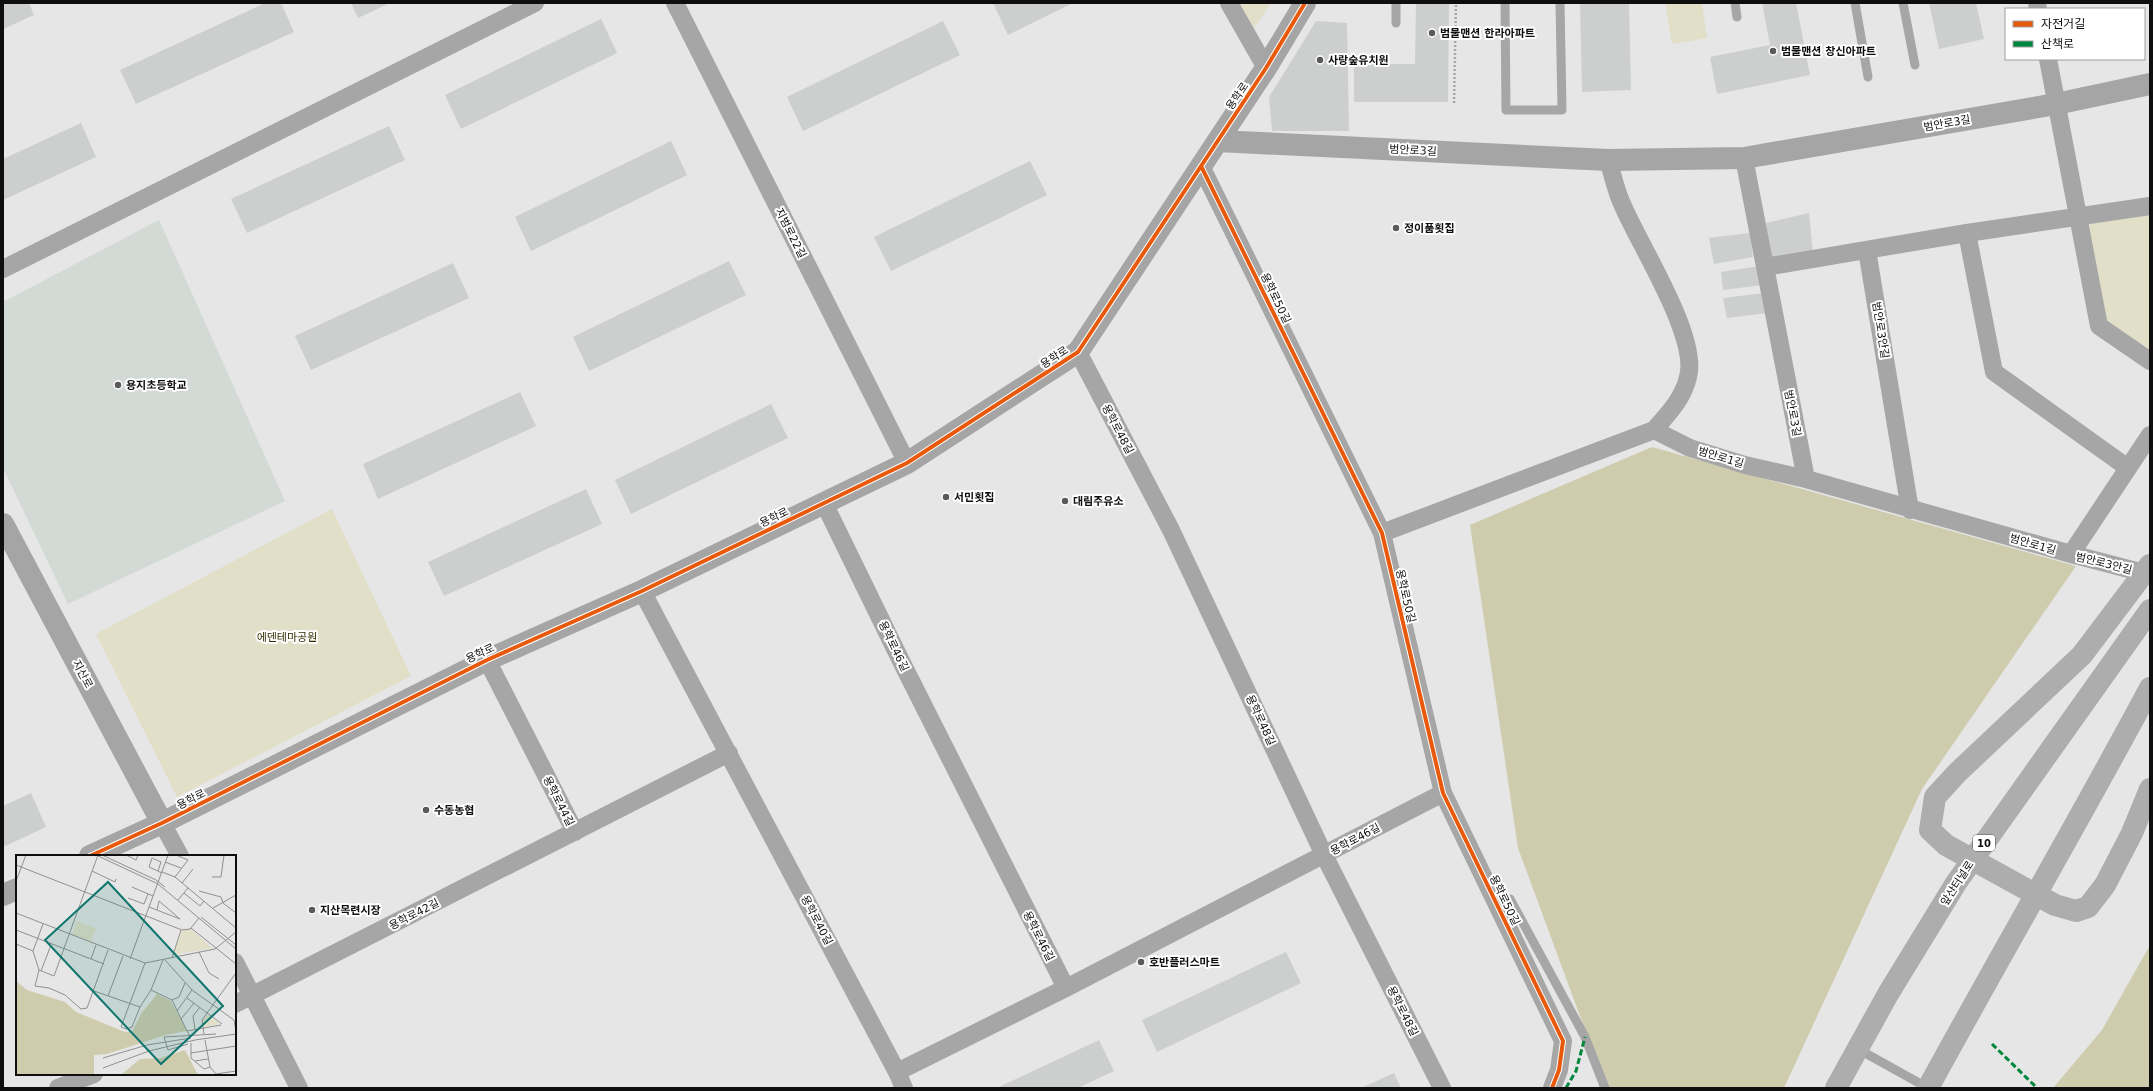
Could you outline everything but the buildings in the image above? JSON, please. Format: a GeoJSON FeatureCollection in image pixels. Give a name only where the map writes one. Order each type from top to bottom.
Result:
{"type":"FeatureCollection","features":[{"type":"Feature","properties":{"kind":"highway"},"geometry":{"type":"LineString","coordinates":[[2147,569],[2082,655],[1958,773],[1935,797],[1930,830],[1946,845],[2055,905],[2076,911],[2088,907],[2105,885],[2132,832],[2150,789]]}},
{"type":"Feature","properties":{"kind":"highway","name":"앞산터널로"},"geometry":{"type":"LineString","coordinates":[[1836,1088],[1856,1048],[1956,883],[2150,610]]}},
{"type":"Feature","properties":{"kind":"highway"},"geometry":{"type":"LineString","coordinates":[[1928,1088],[2089,803],[2150,688]]}},
{"type":"Feature","properties":{"kind":"street"},"geometry":{"type":"LineString","coordinates":[[3,269],[535,3]]}},
{"type":"Feature","properties":{"kind":"street","name":"지범로22길"},"geometry":{"type":"LineString","coordinates":[[675,3],[907,462]]}},
{"type":"Feature","properties":{"kind":"street"},"geometry":{"type":"LineString","coordinates":[[1229,3],[1266,68]]}},
{"type":"Feature","properties":{"kind":"street","name":"용학로"},"geometry":{"type":"LineString","coordinates":[[92,855],[162,824],[487,660],[642,591],[907,462],[1078,352],[1266,68],[1305,3]]}},
{"type":"Feature","properties":{"kind":"street"},"geometry":{"type":"LineString","coordinates":[[2048,60],[2099,326],[2150,361]]}},
{"type":"Feature","properties":{"kind":"street","name":"범안로3길"},"geometry":{"type":"LineString","coordinates":[[1218,141],[1608,160],[1744,158],[2056,104],[2150,84]]}},
{"type":"Feature","properties":{"kind":"street","name":"범안로3길"},"geometry":{"type":"LineString","coordinates":[[1744,158],[1806,479]]}},
{"type":"Feature","properties":{"kind":"street"},"geometry":{"type":"LineString","coordinates":[[1382,533],[1654,430],[1676,407],[1689,377],[1687,342],[1660,280],[1622,206],[1608,160]]}},
{"type":"Feature","properties":{"kind":"street","name":"용학로50길"},"geometry":{"type":"LineString","coordinates":[[1201,166],[1382,533],[1442,793],[1563,1041],[1560,1070],[1552,1088]]}},
{"type":"Feature","properties":{"kind":"street"},"geometry":{"type":"LineString","coordinates":[[1765,267],[1967,233],[2150,206]]}},
{"type":"Feature","properties":{"kind":"street"},"geometry":{"type":"LineString","coordinates":[[1967,233],[1994,372],[2128,468]]}},
{"type":"Feature","properties":{"kind":"street","name":"범안로3안길"},"geometry":{"type":"LineString","coordinates":[[1867,250],[1910,510]]}},
{"type":"Feature","properties":{"kind":"street","name":"용학로48길"},"geometry":{"type":"LineString","coordinates":[[1078,352],[1171,530],[1324,855],[1442,1088]]}},
{"type":"Feature","properties":{"kind":"street","name":"범안로1길"},"geometry":{"type":"LineString","coordinates":[[1654,430],[1690,448],[1745,465],[1806,479],[1910,510],[2071,554]]}},
{"type":"Feature","properties":{"kind":"street","name":"범안로3안길"},"geometry":{"type":"LineString","coordinates":[[2147,569],[2071,554],[2150,434]]}},
{"type":"Feature","properties":{"kind":"street","name":"용학로46길"},"geometry":{"type":"LineString","coordinates":[[824,503],[905,670],[1066,988],[1442,793]]}},
{"type":"Feature","properties":{"kind":"street","name":"지산로"},"geometry":{"type":"LineString","coordinates":[[3,524],[162,824]]}},
{"type":"Feature","properties":{"kind":"street","name":"용학로40길"},"geometry":{"type":"LineString","coordinates":[[642,591],[729,753],[897,1072],[904,1088]]}},
{"type":"Feature","properties":{"kind":"street","name":"용학로44길"},"geometry":{"type":"LineString","coordinates":[[487,660],[575,832],[729,753]]}},
{"type":"Feature","properties":{"kind":"street"},"geometry":{"type":"LineString","coordinates":[[162,824],[179,855]]}},
{"type":"Feature","properties":{"kind":"street","name":"용학로42길"},"geometry":{"type":"LineString","coordinates":[[236,1004],[575,832]]}},
{"type":"Feature","properties":{"kind":"street"},"geometry":{"type":"LineString","coordinates":[[3,896],[16,890]]}},
{"type":"Feature","properties":{"kind":"street"},"geometry":{"type":"LineString","coordinates":[[236,964],[299,1088]]}},
{"type":"Feature","properties":{"kind":"street"},"geometry":{"type":"LineString","coordinates":[[897,1072],[1066,988]]}},
{"type":"Feature","properties":{"kind":"street"},"geometry":{"type":"LineString","coordinates":[[58,1088],[95,1079]]}},
{"type":"Feature","properties":{"kind":"lane"},"geometry":{"type":"LineString","coordinates":[[1396,3],[1396,23]]}},
{"type":"Feature","properties":{"kind":"lane"},"geometry":{"type":"LineString","coordinates":[[1505,3],[1506,110],[1562,110],[1560,3]]}},
{"type":"Feature","properties":{"kind":"lane"},"geometry":{"type":"LineString","coordinates":[[1735,3],[1737,18]]}},
{"type":"Feature","properties":{"kind":"lane"},"geometry":{"type":"LineString","coordinates":[[1854,3],[1868,77]]}},
{"type":"Feature","properties":{"kind":"lane"},"geometry":{"type":"LineString","coordinates":[[1903,3],[1915,65]]}},
{"type":"Feature","properties":{"kind":"lane"},"geometry":{"type":"LineString","coordinates":[[1495,901],[1510,899],[1586,1037],[1605,1088]]}},
{"type":"Feature","properties":{"kind":"lane"},"geometry":{"type":"LineString","coordinates":[[1856,1048],[1928,1088]]}},
{"type":"Feature","properties":{"kind":"path"},"geometry":{"type":"LineString","coordinates":[[1454,103],[1456,3]]}},
{"type":"Feature","properties":{"kind":"shaded area","name":"용지초등학교"},"geometry":{"type":"Polygon","coordinates":[[[159,220],[285,501],[68,604],[3,468],[3,302],[159,220]]]}},
{"type":"Feature","properties":{"kind":"shaded area"},"geometry":{"type":"Polygon","coordinates":[[[1652,447],[2076,566],[1922,789],[1784,1088],[1598,1088],[1604,1081],[1518,848],[1470,525],[1652,447]]]}},
{"type":"Feature","properties":{"kind":"shaded area"},"geometry":{"type":"Polygon","coordinates":[[[2150,945],[2150,1088],[2053,1088],[2102,1030],[2150,945]]]}},
{"type":"Feature","properties":{"kind":"green space"},"geometry":{"type":"Polygon","coordinates":[[[1239,3],[1271,3],[1253,30],[1239,3]]]}},
{"type":"Feature","properties":{"kind":"green space"},"geometry":{"type":"Polygon","coordinates":[[[1665,3],[1702,3],[1707,38],[1672,44],[1665,3]]]}},
{"type":"Feature","properties":{"kind":"green space"},"geometry":{"type":"Polygon","coordinates":[[[2150,214],[2150,351],[2105,321],[2089,228],[2090,223],[2150,214]]]}},
{"type":"Feature","properties":{"kind":"green space","name":"에덴테마공원"},"geometry":{"type":"Polygon","coordinates":[[[332,509],[411,676],[177,797],[96,634],[332,509]]]}},
{"type":"Feature","properties":{"kind":"marked path"},"geometry":{"type":"LineString","coordinates":[[1566,1088],[1576,1071],[1585,1037]]}},
{"type":"Feature","properties":{"kind":"marked path"},"geometry":{"type":"LineString","coordinates":[[1992,1044],[2037,1088]]}},
{"type":"Feature","properties":{"kind":"cycle path"},"geometry":{"type":"LineString","coordinates":[[92,855],[162,823],[487,660],[642,591],[907,463],[1078,352],[1266,68],[1305,3]]}},
{"type":"Feature","properties":{"kind":"cycle path"},"geometry":{"type":"LineString","coordinates":[[1201,166],[1382,533],[1443,793],[1563,1041],[1559,1070],[1552,1088]]}},
{"type":"Feature","properties":{"kind":"place","name":"범물맨션 한라아파트"},"geometry":{"type":"Point","coordinates":[1432,33]}},
{"type":"Feature","properties":{"kind":"place","name":"범물맨션 창신아파트"},"geometry":{"type":"Point","coordinates":[1773,51]}},
{"type":"Feature","properties":{"kind":"place","name":"사랑숲유치원"},"geometry":{"type":"Point","coordinates":[1320,60]}},
{"type":"Feature","properties":{"kind":"place","name":"정이품횟집"},"geometry":{"type":"Point","coordinates":[1396,228]}},
{"type":"Feature","properties":{"kind":"place","name":"용지초등학교"},"geometry":{"type":"Point","coordinates":[118,385]}},
{"type":"Feature","properties":{"kind":"place","name":"서민횟집"},"geometry":{"type":"Point","coordinates":[946,497]}},
{"type":"Feature","properties":{"kind":"place","name":"대림주유소"},"geometry":{"type":"Point","coordinates":[1065,501]}},
{"type":"Feature","properties":{"kind":"place","name":"수동농협"},"geometry":{"type":"Point","coordinates":[426,810]}},
{"type":"Feature","properties":{"kind":"place","name":"지산목련시장"},"geometry":{"type":"Point","coordinates":[312,910]}},
{"type":"Feature","properties":{"kind":"place","name":"호반플러스마트"},"geometry":{"type":"Point","coordinates":[1141,962]}}]}
